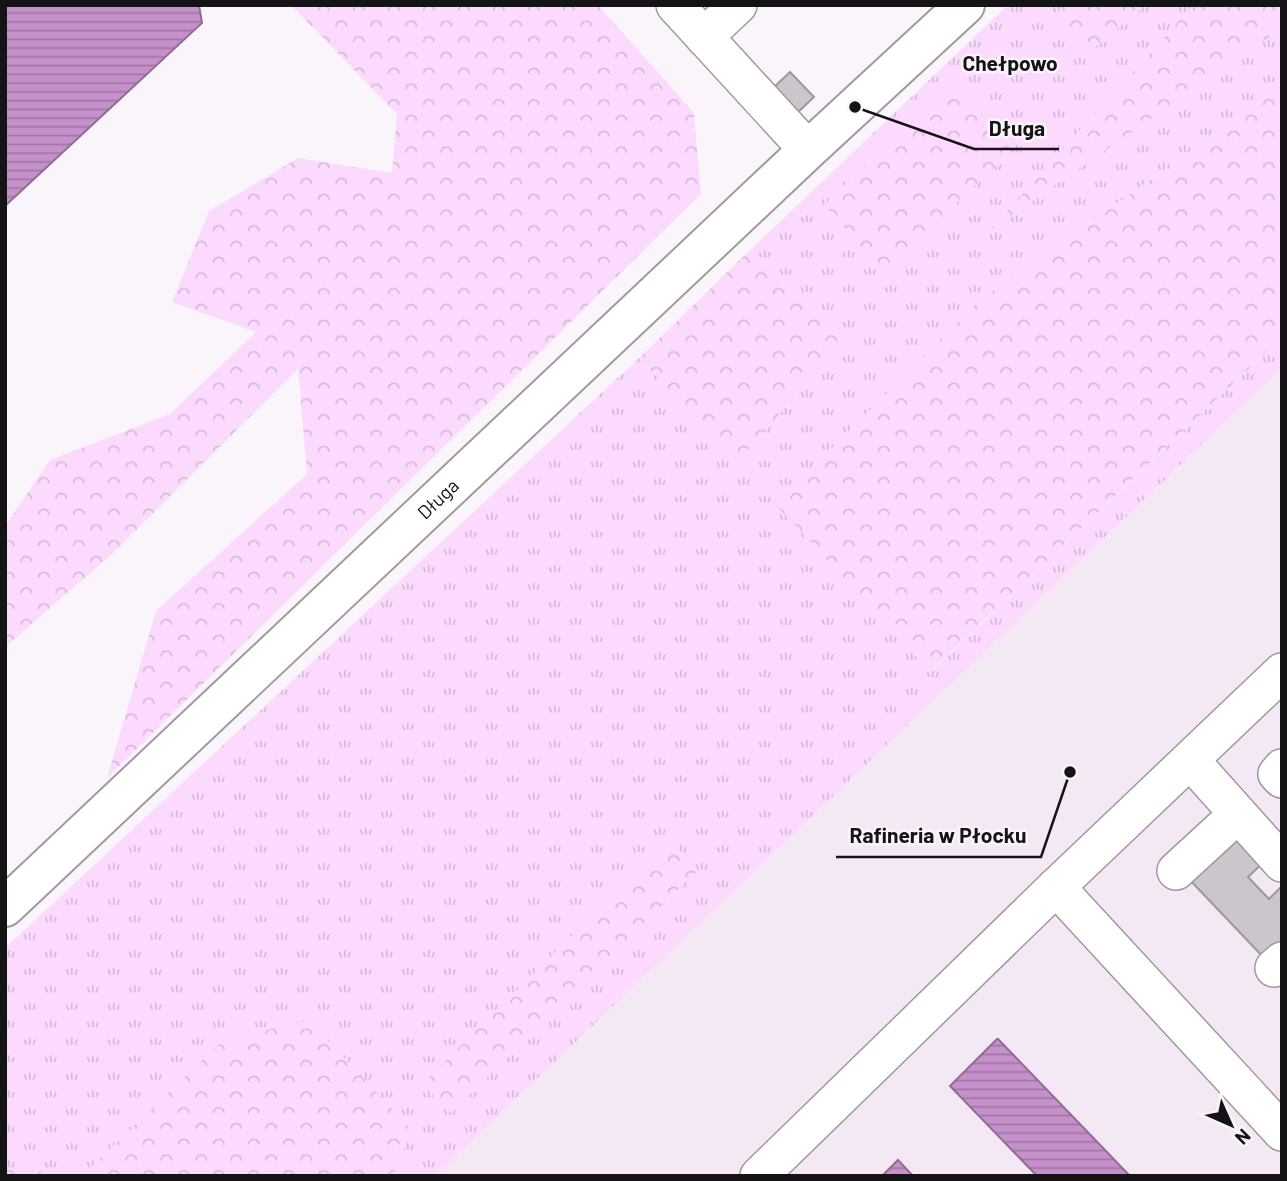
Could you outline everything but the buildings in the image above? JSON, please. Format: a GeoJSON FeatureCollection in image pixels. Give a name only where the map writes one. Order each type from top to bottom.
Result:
{"type":"FeatureCollection","features":[{"type":"Feature","properties":{"kind":"main road","name":"Długa"},"geometry":{"type":"LineString","coordinates":[[5,907],[965,5]]}},
{"type":"Feature","properties":{"kind":"lane"},"geometry":{"type":"LineString","coordinates":[[675,5],[808,150]]}},
{"type":"Feature","properties":{"kind":"lane"},"geometry":{"type":"LineString","coordinates":[[704,37],[738,5]]}},
{"type":"Feature","properties":{"kind":"lane"},"geometry":{"type":"LineString","coordinates":[[758,1176],[1282,672]]}},
{"type":"Feature","properties":{"kind":"lane"},"geometry":{"type":"LineString","coordinates":[[1190,760],[1282,863]]}},
{"type":"Feature","properties":{"kind":"lane"},"geometry":{"type":"LineString","coordinates":[[1282,768],[1276,774],[1282,779]]}},
{"type":"Feature","properties":{"kind":"lane"},"geometry":{"type":"LineString","coordinates":[[1175,871],[1238,814]]}},
{"type":"Feature","properties":{"kind":"lane"},"geometry":{"type":"LineString","coordinates":[[1056,887],[1282,1132]]}},
{"type":"Feature","properties":{"kind":"shaded area"},"geometry":{"type":"Polygon","coordinates":[[[5,5],[199,5],[202,23],[5,206],[5,5]]]}},
{"type":"Feature","properties":{"kind":"shaded area"},"geometry":{"type":"Polygon","coordinates":[[[1282,368],[1282,1176],[435,1176],[1282,368]]]}},
{"type":"Feature","properties":{"kind":"shaded area"},"geometry":{"type":"Polygon","coordinates":[[[997,1039],[1130,1176],[1037,1176],[950,1086],[997,1039]]]}},
{"type":"Feature","properties":{"kind":"shaded area"},"geometry":{"type":"Polygon","coordinates":[[[898,1160],[913,1176],[882,1176],[898,1160]]]}},
{"type":"Feature","properties":{"kind":"green space"},"geometry":{"type":"Polygon","coordinates":[[[291,5],[598,5],[694,113],[701,194],[107,778],[156,611],[307,474],[298,369],[112,554],[5,647],[5,526],[50,460],[170,414],[256,332],[172,302],[209,211],[298,158],[392,173],[397,114],[291,5]]]}},
{"type":"Feature","properties":{"kind":"green space"},"geometry":{"type":"Polygon","coordinates":[[[1008,5],[1193,5],[992,228],[1282,28],[1282,87],[980,300],[931,672],[1282,337],[1282,368],[435,1176],[5,1176],[5,948],[639,358],[735,461],[847,342],[749,251],[1008,5]]]}},
{"type":"Feature","properties":{"kind":"green space"},"geometry":{"type":"Polygon","coordinates":[[[1064,5],[1141,5],[1142,8],[1087,54],[1058,11],[1064,5]]]}},
{"type":"Feature","properties":{"kind":"green space"},"geometry":{"type":"Polygon","coordinates":[[[1193,5],[1282,5],[1282,28],[989,231],[1193,5]]]}},
{"type":"Feature","properties":{"kind":"green space"},"geometry":{"type":"Polygon","coordinates":[[[952,81],[1014,149],[884,272],[824,205],[952,81]]]}},
{"type":"Feature","properties":{"kind":"green space"},"geometry":{"type":"Polygon","coordinates":[[[1282,87],[1282,337],[930,672],[775,504],[980,300],[1282,87]]]}},
{"type":"Feature","properties":{"kind":"green space"},"geometry":{"type":"Polygon","coordinates":[[[749,251],[847,342],[735,462],[639,358],[749,251]]]}},
{"type":"Feature","properties":{"kind":"green space"},"geometry":{"type":"Polygon","coordinates":[[[670,839],[697,871],[451,1113],[422,1084],[670,839]]]}},
{"type":"Feature","properties":{"kind":"green space"},"geometry":{"type":"Polygon","coordinates":[[[309,1020],[411,1129],[394,1176],[82,1176],[223,1040],[309,1020]]]}},
{"type":"Feature","properties":{"kind":"green space"},"geometry":{"type":"Polygon","coordinates":[[[5,1168],[42,1171],[37,1176],[5,1176],[5,1168]]]}},
{"type":"Feature","properties":{"kind":"place","name":"Długa"},"geometry":{"type":"Point","coordinates":[855,107]}},
{"type":"Feature","properties":{"kind":"place","name":"Rafineria w Płocku"},"geometry":{"type":"Point","coordinates":[1070,772]}},
{"type":"Feature","properties":{"kind":"district","name":"Chełpowo"},"geometry":{"type":"Point","coordinates":[1010,64]}}]}
